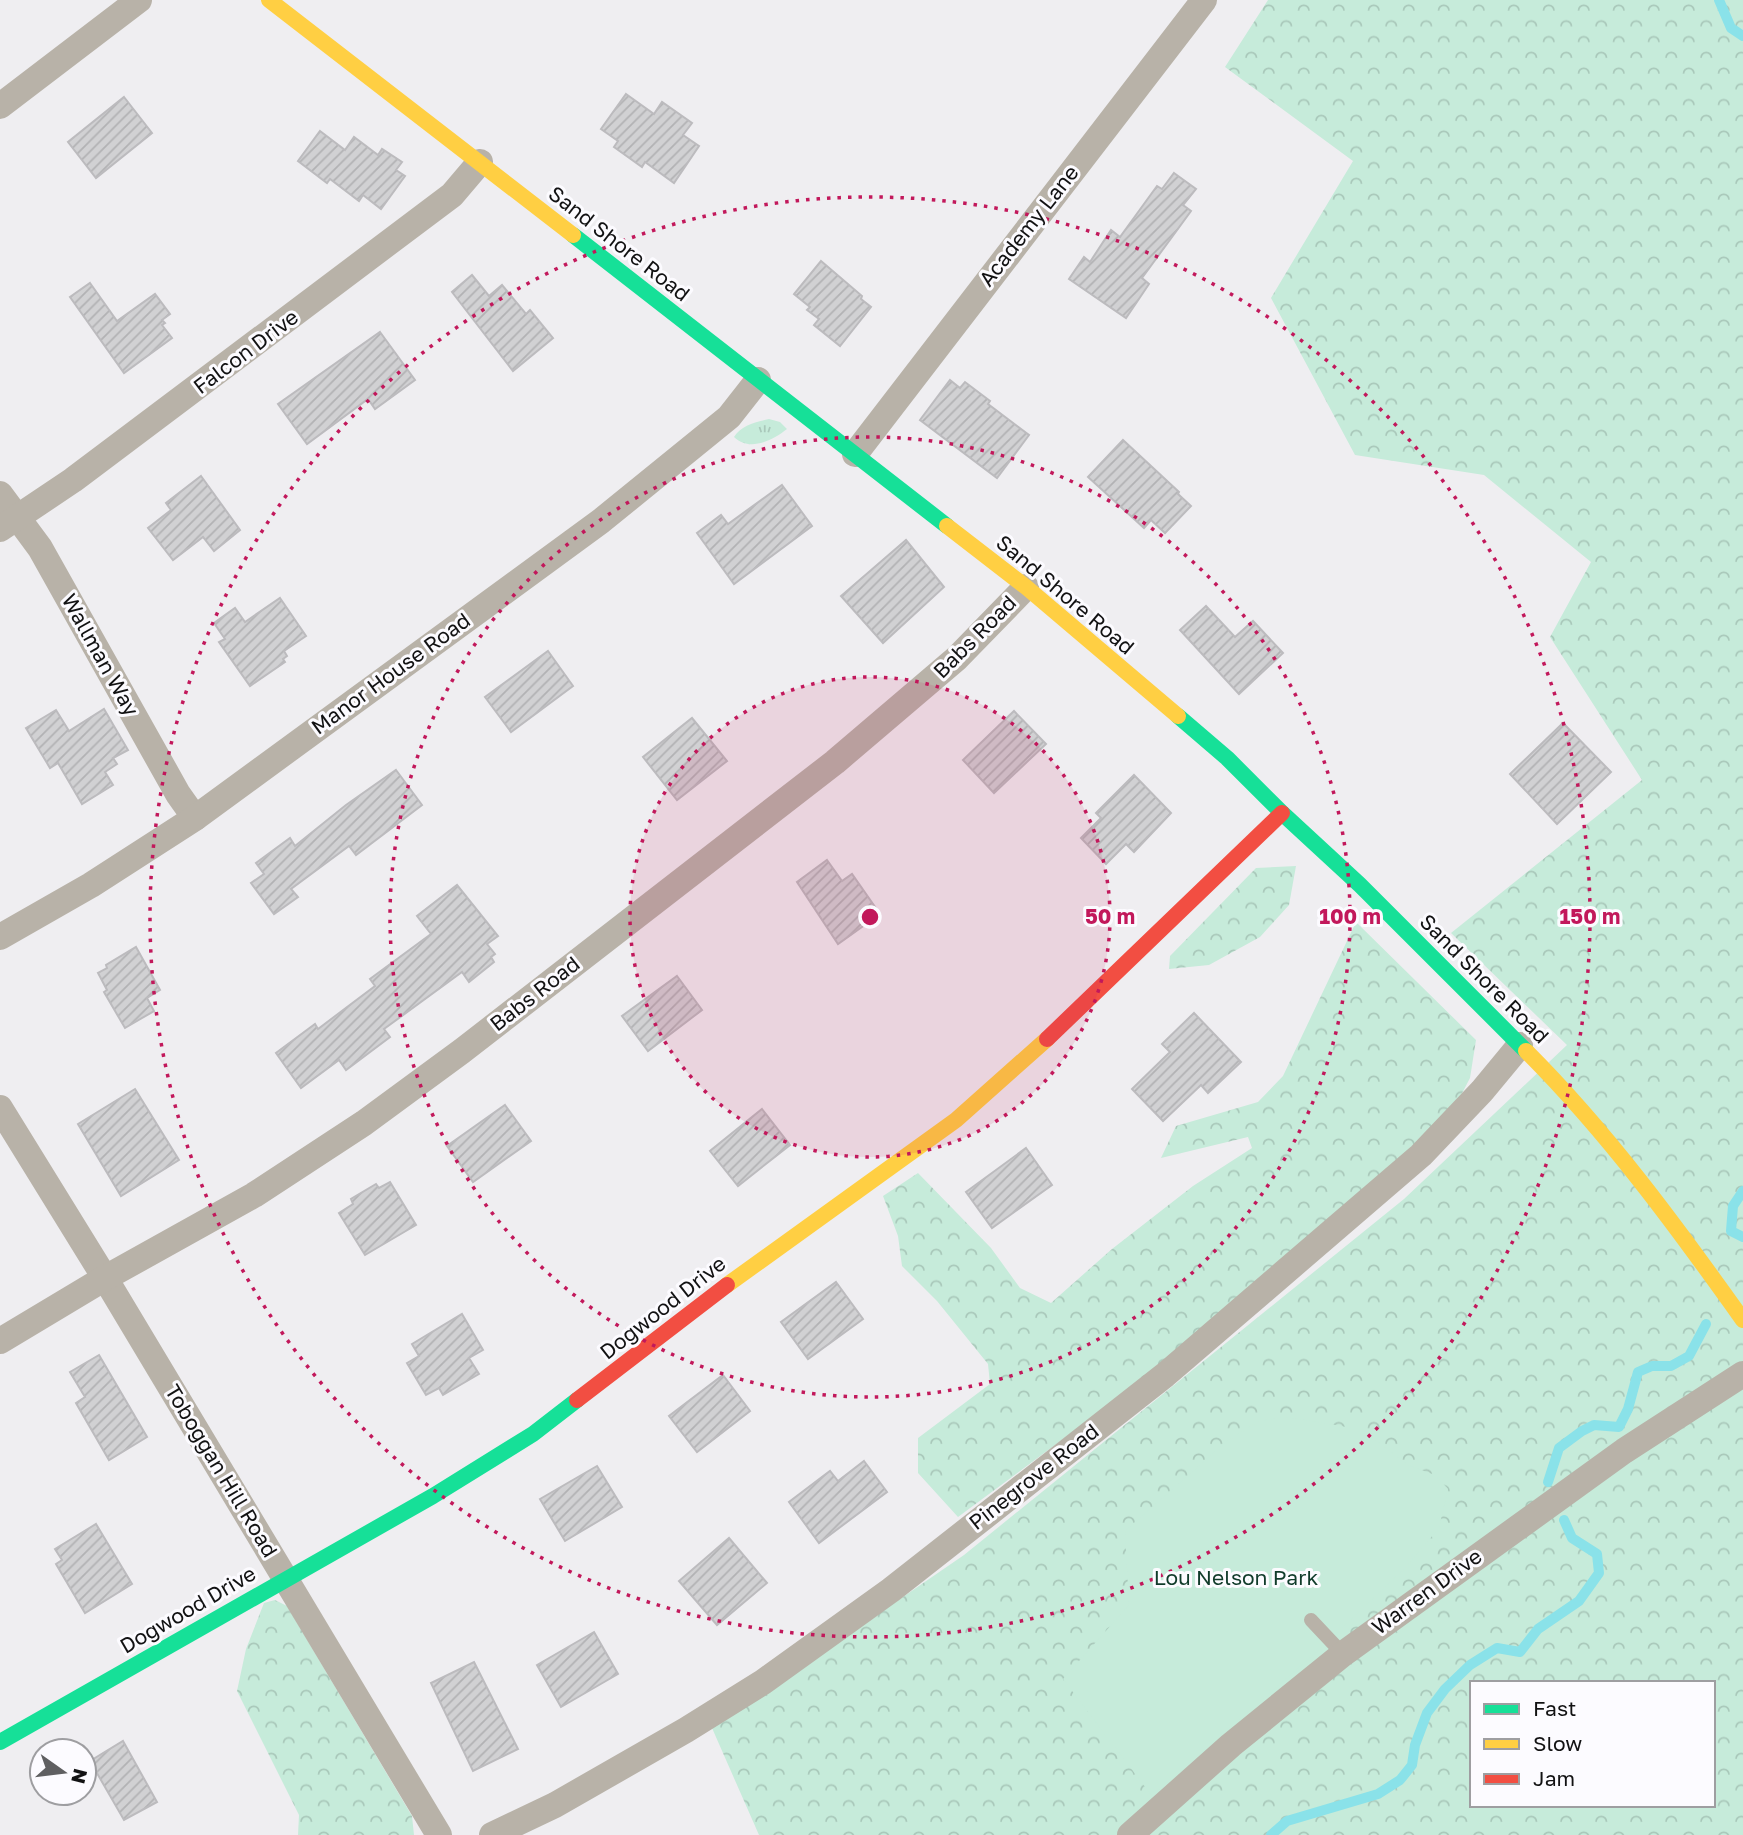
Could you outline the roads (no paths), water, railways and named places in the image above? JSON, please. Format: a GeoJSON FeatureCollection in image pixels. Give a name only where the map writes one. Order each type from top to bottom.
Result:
{"type":"FeatureCollection","features":[{"type":"Feature","properties":{"kind":"street"},"geometry":{"type":"LineString","coordinates":[[0,106],[139,0]]}},
{"type":"Feature","properties":{"kind":"street","name":"Sand Shore Road"},"geometry":{"type":"LineString","coordinates":[[269,0],[1026,587],[1227,758],[1360,885],[1520,1045],[1585,1115],[1656,1199],[1743,1320]]}},
{"type":"Feature","properties":{"kind":"street","name":"Academy Lane"},"geometry":{"type":"LineString","coordinates":[[855,454],[1203,0]]}},
{"type":"Feature","properties":{"kind":"street","name":"Falcon Drive"},"geometry":{"type":"LineString","coordinates":[[9,523],[74,481],[452,195],[480,162]]}},
{"type":"Feature","properties":{"kind":"street","name":"Manor House Road"},"geometry":{"type":"LineString","coordinates":[[0,937],[91,885],[195,818],[601,521],[729,417],[758,380]]}},
{"type":"Feature","properties":{"kind":"street","name":"Wallman Way"},"geometry":{"type":"LineString","coordinates":[[0,495],[9,523],[40,548],[178,794],[195,818]]}},
{"type":"Feature","properties":{"kind":"street","name":"Babs Road"},"geometry":{"type":"LineString","coordinates":[[0,1341],[105,1278],[254,1195],[364,1123],[462,1051],[835,762],[957,658],[1026,587]]}},
{"type":"Feature","properties":{"kind":"street","name":"Dogwood Drive"},"geometry":{"type":"LineString","coordinates":[[0,1742],[433,1496],[533,1434],[741,1274],[956,1120],[1034,1051],[1282,813]]}},
{"type":"Feature","properties":{"kind":"street","name":"Pinegrove Road"},"geometry":{"type":"LineString","coordinates":[[492,1835],[555,1805],[686,1730],[762,1682],[891,1590],[1165,1374],[1421,1156],[1482,1091],[1520,1045]]}},
{"type":"Feature","properties":{"kind":"street","name":"Toboggan Hill Road"},"geometry":{"type":"LineString","coordinates":[[0,1108],[439,1835]]}},
{"type":"Feature","properties":{"kind":"street","name":"Warren Drive"},"geometry":{"type":"LineString","coordinates":[[1130,1835],[1231,1745],[1343,1654],[1624,1451],[1743,1374]]}},
{"type":"Feature","properties":{"kind":"lane"},"geometry":{"type":"LineString","coordinates":[[1311,1620],[1343,1654]]}},
{"type":"Feature","properties":{"kind":"waterway"},"geometry":{"type":"LineString","coordinates":[[1719,0],[1731,28],[1743,36]]}},
{"type":"Feature","properties":{"kind":"waterway"},"geometry":{"type":"LineString","coordinates":[[1743,1191],[1733,1206],[1731,1231],[1743,1237]]}},
{"type":"Feature","properties":{"kind":"waterway"},"geometry":{"type":"LineString","coordinates":[[1548,1482],[1559,1448],[1594,1425],[1619,1427],[1628,1409],[1638,1372],[1652,1366],[1671,1366],[1689,1356],[1706,1324]]}},
{"type":"Feature","properties":{"kind":"waterway"},"geometry":{"type":"LineString","coordinates":[[1271,1835],[1287,1821],[1378,1794],[1400,1780],[1412,1765],[1415,1745],[1427,1713],[1445,1689],[1470,1665],[1497,1648],[1520,1652],[1538,1629],[1579,1601],[1599,1573],[1597,1554],[1572,1538],[1564,1520]]}},
{"type":"Feature","properties":{"kind":"park label","name":"Lou Nelson Park"},"geometry":{"type":"Point","coordinates":[1236,1578]}}]}
